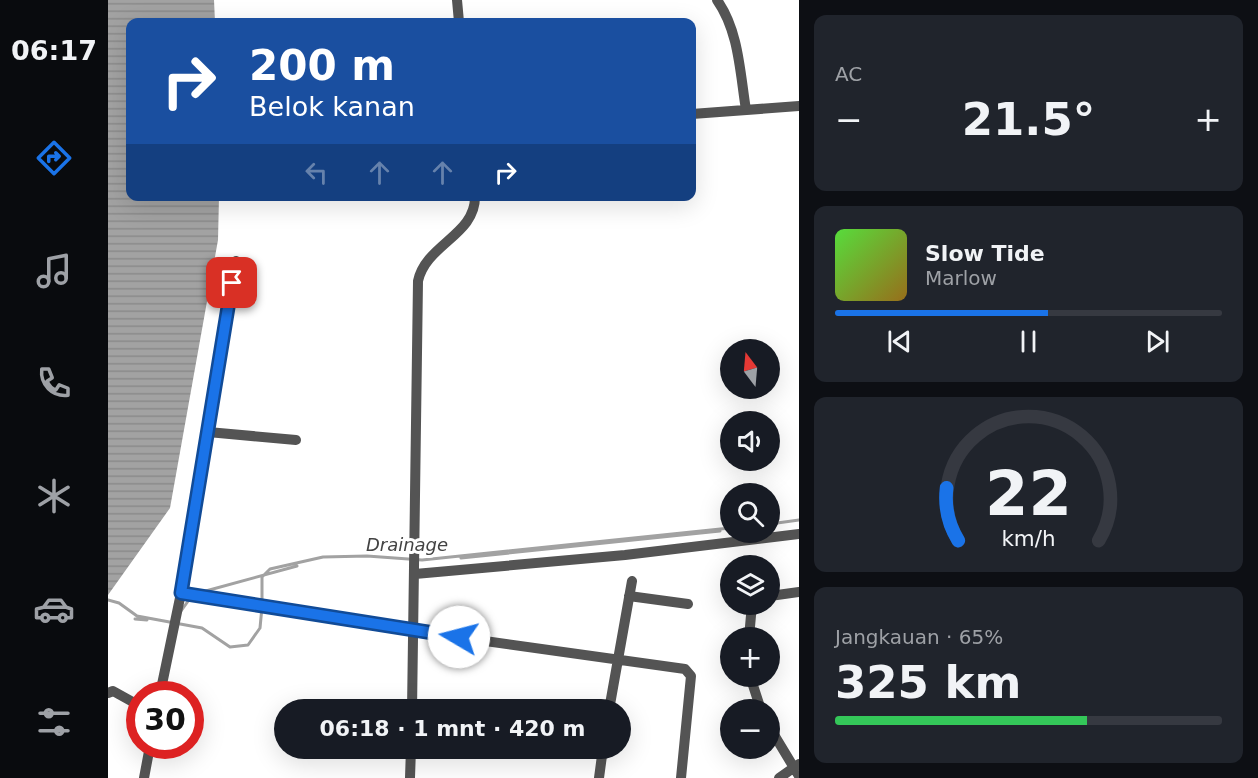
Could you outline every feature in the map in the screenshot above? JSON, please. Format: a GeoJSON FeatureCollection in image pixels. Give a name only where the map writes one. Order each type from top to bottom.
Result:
{"type":"FeatureCollection","features":[{"type":"Feature","properties":{"kind":"street"},"geometry":{"type":"LineString","coordinates":[[457,0],[459,18]]}},
{"type":"Feature","properties":{"kind":"street"},"geometry":{"type":"LineString","coordinates":[[717,0],[727,17],[736,47],[746,110]]}},
{"type":"Feature","properties":{"kind":"street"},"geometry":{"type":"LineString","coordinates":[[696,114],[799,106]]}},
{"type":"Feature","properties":{"kind":"street"},"geometry":{"type":"LineString","coordinates":[[412,699],[418,281],[430,255],[472,218],[474,201]]}},
{"type":"Feature","properties":{"kind":"street"},"geometry":{"type":"LineString","coordinates":[[163,681],[181,593],[236,261]]}},
{"type":"Feature","properties":{"kind":"street"},"geometry":{"type":"LineString","coordinates":[[208,432],[296,440]]}},
{"type":"Feature","properties":{"kind":"street"},"geometry":{"type":"LineString","coordinates":[[415,570],[624,555],[799,534]]}},
{"type":"Feature","properties":{"kind":"street"},"geometry":{"type":"LineString","coordinates":[[611,699],[632,581]]}},
{"type":"Feature","properties":{"kind":"street"},"geometry":{"type":"LineString","coordinates":[[780,595],[799,592]]}},
{"type":"Feature","properties":{"kind":"street"},"geometry":{"type":"LineString","coordinates":[[181,593],[267,605],[414,631],[685,669],[690,674],[681,778]]}},
{"type":"Feature","properties":{"kind":"street"},"geometry":{"type":"LineString","coordinates":[[629,596],[688,604]]}},
{"type":"Feature","properties":{"kind":"street"},"geometry":{"type":"LineString","coordinates":[[108,693],[113,691],[126,698]]}},
{"type":"Feature","properties":{"kind":"street"},"geometry":{"type":"LineString","coordinates":[[779,778],[797,770],[780,744]]}},
{"type":"Feature","properties":{"kind":"street"},"geometry":{"type":"LineString","coordinates":[[144,778],[148,759]]}},
{"type":"Feature","properties":{"kind":"street"},"geometry":{"type":"LineString","coordinates":[[410,778],[411,759]]}},
{"type":"Feature","properties":{"kind":"street"},"geometry":{"type":"LineString","coordinates":[[599,778],[602,759]]}},
{"type":"Feature","properties":{"kind":"shaded area"},"geometry":{"type":"Polygon","coordinates":[[[108,0],[214,0],[215,18],[126,18],[126,201],[219,201],[218,240],[170,508],[108,595],[108,0]]]}},
{"type":"Feature","properties":{"kind":"waterway","name":"Drainage"},"geometry":{"type":"LineString","coordinates":[[780,523],[799,520]]}},
{"type":"Feature","properties":{"kind":"waterway","name":"Drainage"},"geometry":{"type":"LineString","coordinates":[[262,601],[262,577],[270,569],[323,557],[367,556],[422,560],[720,529]]}},
{"type":"Feature","properties":{"kind":"waterway","name":"Drainage"},"geometry":{"type":"LineString","coordinates":[[461,558],[720,531]]}},
{"type":"Feature","properties":{"kind":"waterway","name":"Drainage"},"geometry":{"type":"LineString","coordinates":[[202,592],[297,566]]}},
{"type":"Feature","properties":{"kind":"waterway","name":"Drainage"},"geometry":{"type":"LineString","coordinates":[[181,611],[191,597]]}},
{"type":"Feature","properties":{"kind":"waterway"},"geometry":{"type":"LineString","coordinates":[[108,600],[119,603],[137,616],[202,628],[230,647],[248,645],[260,628],[262,607]]}},
{"type":"Feature","properties":{"kind":"waterway","name":"Drainage"},"geometry":{"type":"LineString","coordinates":[[135,619],[147,620]]}},
{"type":"Feature","properties":{"kind":"route"},"geometry":{"type":"LineString","coordinates":[[232,283],[181,593],[459,637]]}}]}
